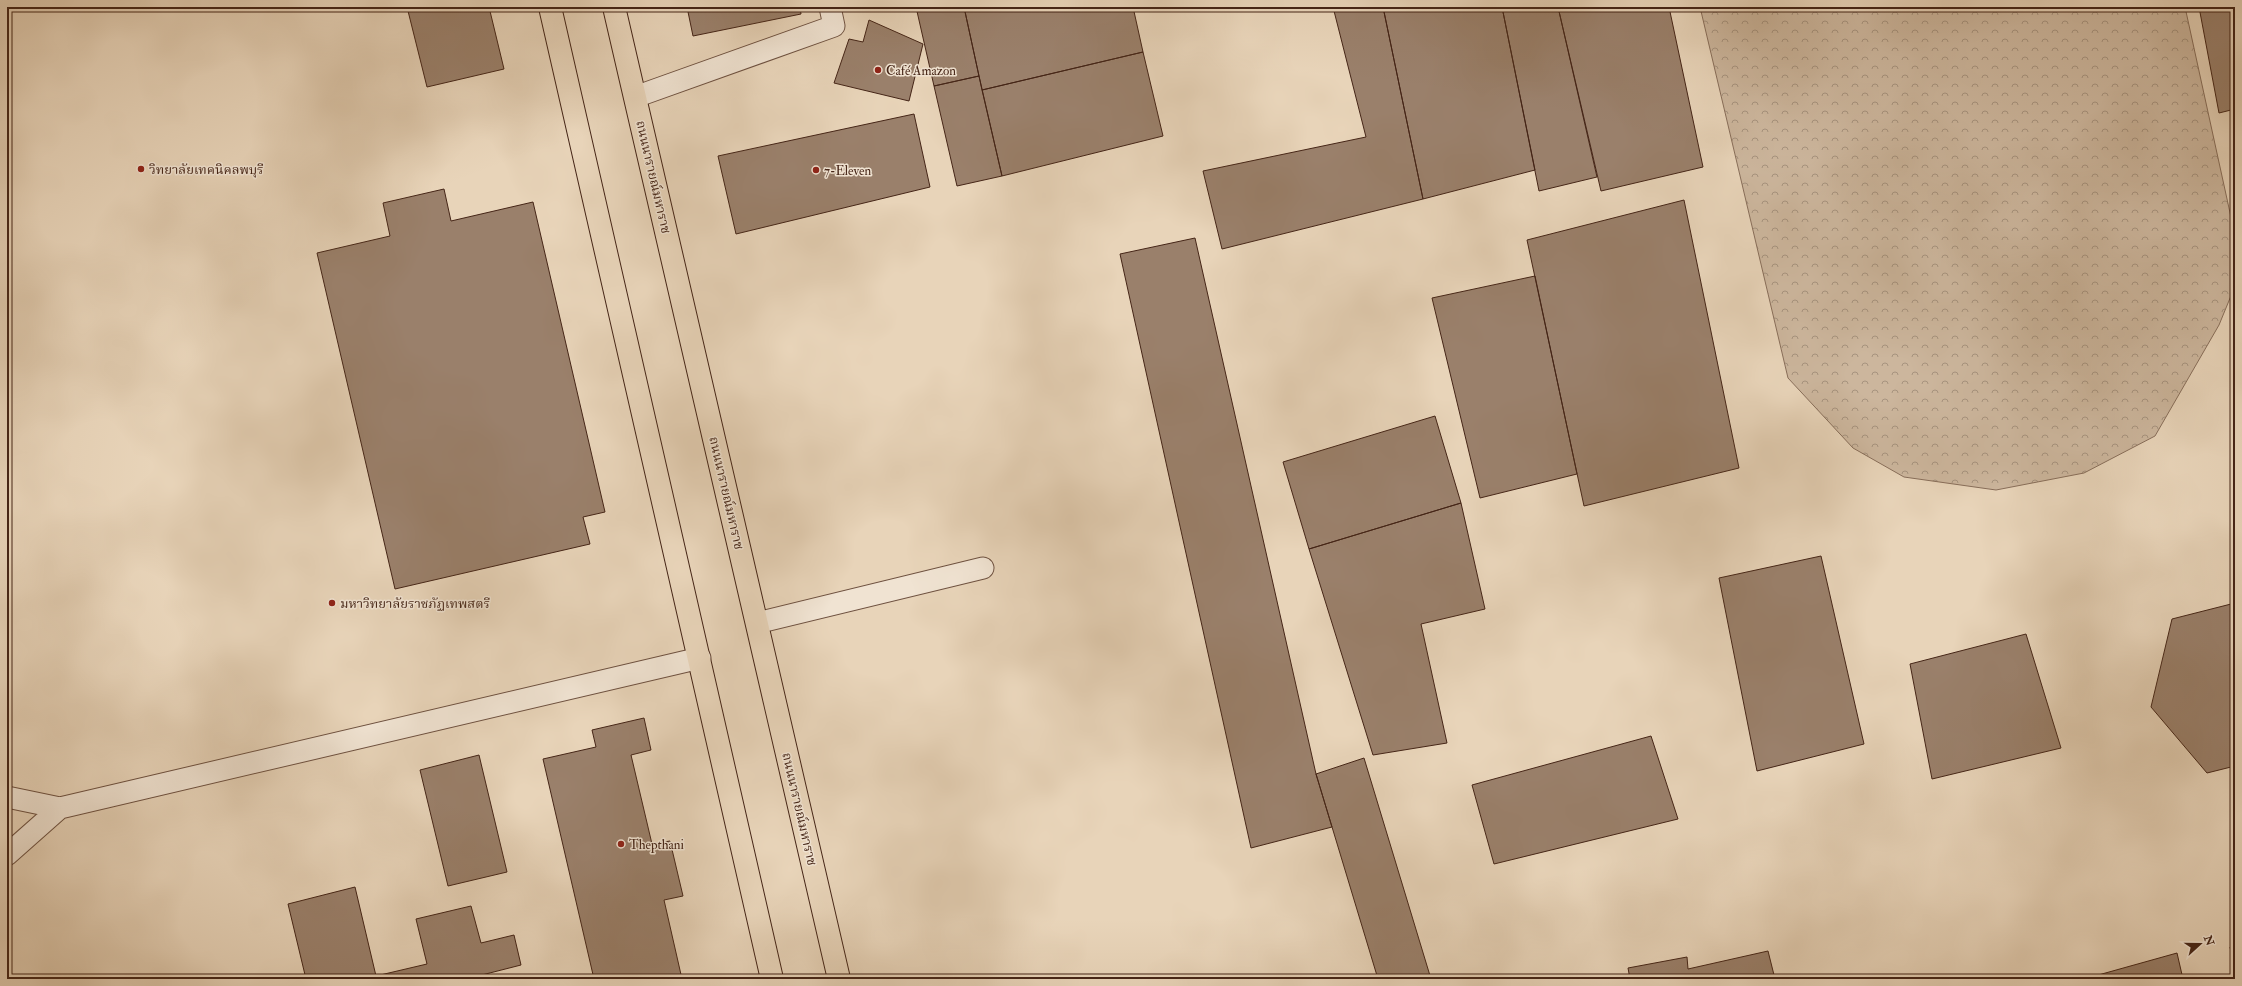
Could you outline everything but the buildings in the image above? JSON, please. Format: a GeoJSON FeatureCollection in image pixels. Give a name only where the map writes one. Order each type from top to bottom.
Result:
{"type":"FeatureCollection","features":[{"type":"Feature","properties":{"kind":"main road"},"geometry":{"type":"LineString","coordinates":[[550,7],[700,658],[772,979]]}},
{"type":"Feature","properties":{"kind":"main road","name":"ถนนนารายณ์มหาราช"},"geometry":{"type":"LineString","coordinates":[[614,7],[839,979]]}},
{"type":"Feature","properties":{"kind":"lane"},"geometry":{"type":"LineString","coordinates":[[635,97],[834,26],[830,7]]}},
{"type":"Feature","properties":{"kind":"lane"},"geometry":{"type":"LineString","coordinates":[[757,623],[983,568]]}},
{"type":"Feature","properties":{"kind":"lane"},"geometry":{"type":"LineString","coordinates":[[7,797],[60,808],[700,658]]}},
{"type":"Feature","properties":{"kind":"lane"},"geometry":{"type":"LineString","coordinates":[[7,855],[60,808]]}},
{"type":"Feature","properties":{"kind":"green space"},"geometry":{"type":"Polygon","coordinates":[[[1700,7],[2185,7],[2234,231],[2235,286],[2219,325],[2155,436],[2084,473],[1996,490],[1904,477],[1853,448],[1788,378],[1700,7]]]}},
{"type":"Feature","properties":{"kind":"place","name":"Café Amazon"},"geometry":{"type":"Point","coordinates":[878,70]}},
{"type":"Feature","properties":{"kind":"place","name":"วิทยาลัยเทคนิคลพบุรี"},"geometry":{"type":"Point","coordinates":[141,169]}},
{"type":"Feature","properties":{"kind":"place","name":"7-Eleven"},"geometry":{"type":"Point","coordinates":[816,170]}},
{"type":"Feature","properties":{"kind":"place","name":"มหาวิทยาลัยราชภัฏเทพสตรี"},"geometry":{"type":"Point","coordinates":[332,603]}},
{"type":"Feature","properties":{"kind":"place","name":"Thepthani"},"geometry":{"type":"Point","coordinates":[621,844]}}]}
